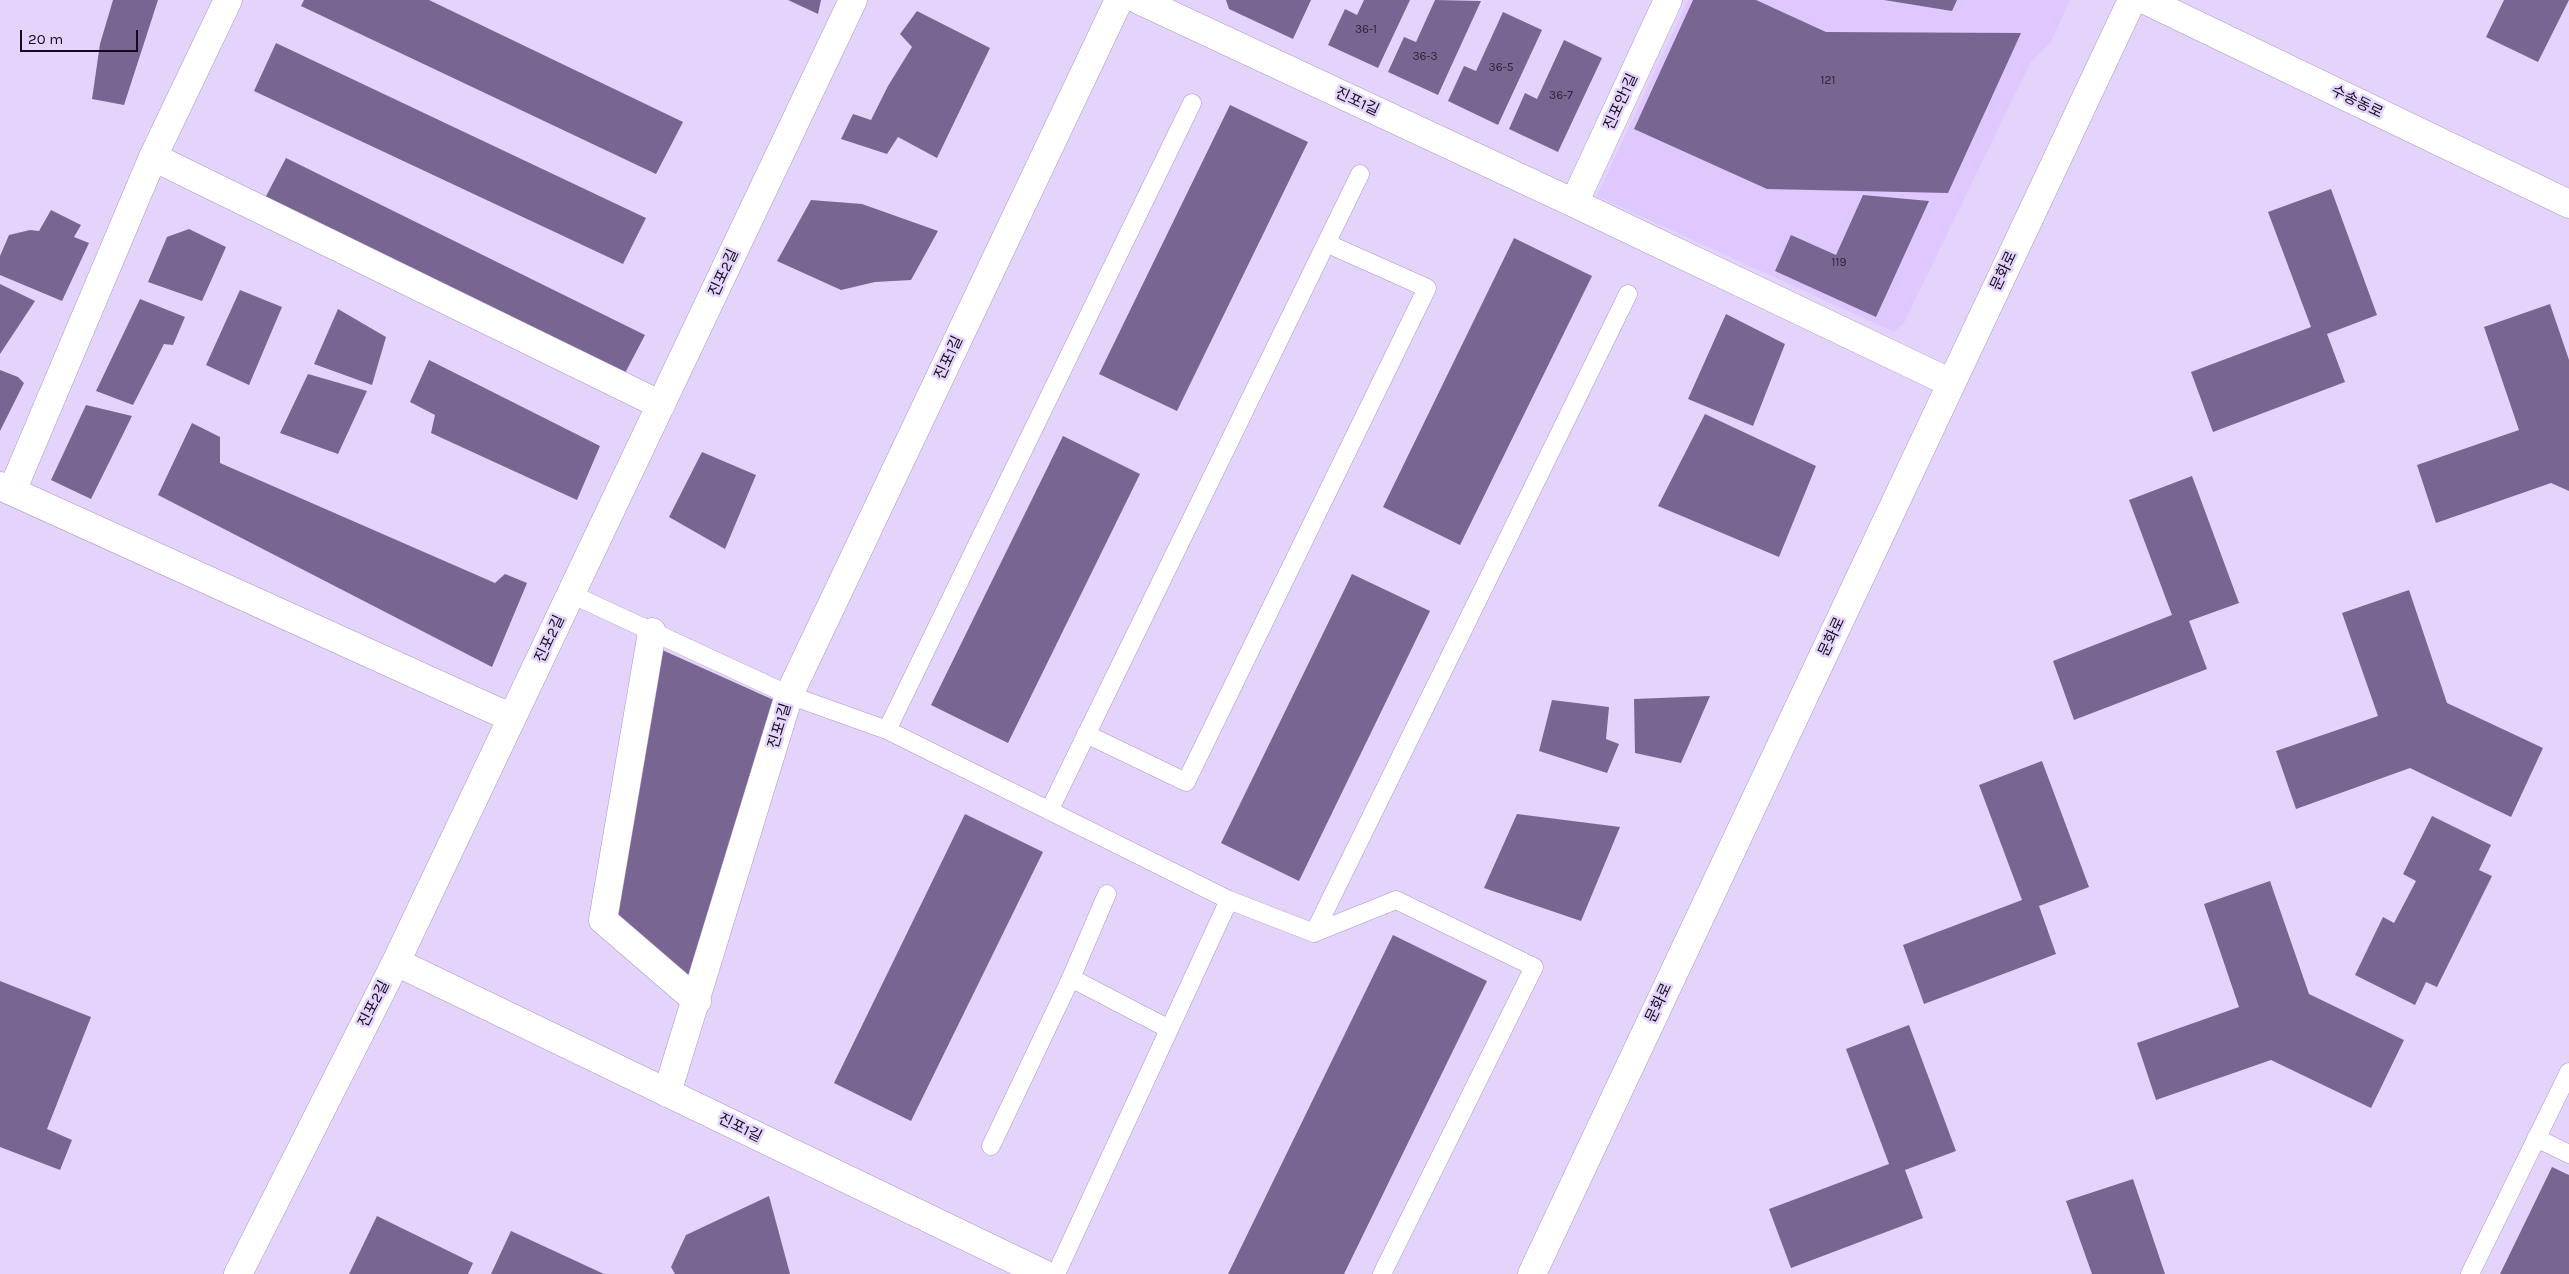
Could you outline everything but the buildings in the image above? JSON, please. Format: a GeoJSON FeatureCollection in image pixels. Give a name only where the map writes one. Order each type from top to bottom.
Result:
{"type":"FeatureCollection","features":[{"type":"Feature","properties":{"kind":"street"},"geometry":{"type":"LineString","coordinates":[[228,0],[154,157],[6,489],[512,718]]}},
{"type":"Feature","properties":{"kind":"street","name":"진포2길"},"geometry":{"type":"LineString","coordinates":[[238,1274],[396,962],[854,0]]}},
{"type":"Feature","properties":{"kind":"street","name":"진포1길"},"geometry":{"type":"LineString","coordinates":[[1044,1274],[667,1093],[790,695],[1119,0]]}},
{"type":"Feature","properties":{"kind":"street","name":"진포1길"},"geometry":{"type":"LineString","coordinates":[[1139,0],[1574,203],[1951,383]]}},
{"type":"Feature","properties":{"kind":"street","name":"진포안1길"},"geometry":{"type":"LineString","coordinates":[[1574,203],[1668,0]]}},
{"type":"Feature","properties":{"kind":"street","name":"문화로"},"geometry":{"type":"LineString","coordinates":[[1534,1273],[2132,0]]}},
{"type":"Feature","properties":{"kind":"street","name":"수송동로"},"geometry":{"type":"LineString","coordinates":[[2145,0],[2569,204]]}},
{"type":"Feature","properties":{"kind":"street"},"geometry":{"type":"LineString","coordinates":[[154,157],[661,405]]}},
{"type":"Feature","properties":{"kind":"street"},"geometry":{"type":"LineString","coordinates":[[652,632],[603,920],[697,1001]]}},
{"type":"Feature","properties":{"kind":"street"},"geometry":{"type":"LineString","coordinates":[[396,962],[667,1093]]}},
{"type":"Feature","properties":{"kind":"lane"},"geometry":{"type":"LineString","coordinates":[[886,730],[1192,103]]}},
{"type":"Feature","properties":{"kind":"lane"},"geometry":{"type":"LineString","coordinates":[[1049,811],[1360,174]]}},
{"type":"Feature","properties":{"kind":"lane"},"geometry":{"type":"LineString","coordinates":[[1086,734],[1186,782],[1427,288],[1326,243]]}},
{"type":"Feature","properties":{"kind":"lane"},"geometry":{"type":"LineString","coordinates":[[1314,933],[1628,294]]}},
{"type":"Feature","properties":{"kind":"lane"},"geometry":{"type":"LineString","coordinates":[[571,594],[790,695],[886,730],[1229,900],[1314,933],[1396,900],[1534,967],[1382,1274]]}},
{"type":"Feature","properties":{"kind":"lane"},"geometry":{"type":"LineString","coordinates":[[991,1146],[1071,978],[1106,894]]}},
{"type":"Feature","properties":{"kind":"lane"},"geometry":{"type":"LineString","coordinates":[[1056,1274],[1229,900]]}},
{"type":"Feature","properties":{"kind":"lane"},"geometry":{"type":"LineString","coordinates":[[1071,978],[1170,1029]]}},
{"type":"Feature","properties":{"kind":"lane"},"geometry":{"type":"LineString","coordinates":[[2470,1274],[2569,1072]]}},
{"type":"Feature","properties":{"kind":"lane"},"geometry":{"type":"LineString","coordinates":[[2536,1138],[2569,1154]]}},
{"type":"Feature","properties":{"kind":"shaded area"},"geometry":{"type":"Polygon","coordinates":[[[1688,0],[2070,0],[2051,42],[2030,63],[1904,323],[1894,332],[1597,196],[1688,0]]]}}]}
